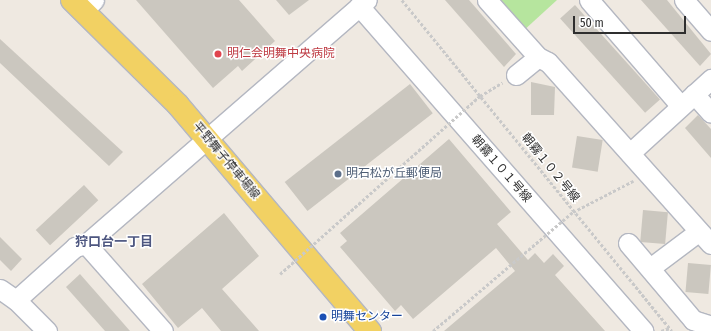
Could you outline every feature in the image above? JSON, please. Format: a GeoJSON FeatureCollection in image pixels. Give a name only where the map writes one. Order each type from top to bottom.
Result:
{"type":"FeatureCollection","features":[{"type":"Feature","properties":{"kind":"main road","name":"平野舞子停車場線"},"geometry":{"type":"LineString","coordinates":[[59,0],[111,48],[202,142],[353,331]]}},
{"type":"Feature","properties":{"kind":"main road","name":"平野舞子停車場線"},"geometry":{"type":"LineString","coordinates":[[83,3],[202,142],[370,331]]}},
{"type":"Feature","properties":{"kind":"street"},"geometry":{"type":"LineString","coordinates":[[487,0],[538,57],[548,62],[704,238],[650,268]]}},
{"type":"Feature","properties":{"kind":"street"},"geometry":{"type":"LineString","coordinates":[[589,0],[687,99],[711,113]]}},
{"type":"Feature","properties":{"kind":"street"},"geometry":{"type":"LineString","coordinates":[[684,0],[711,31]]}},
{"type":"Feature","properties":{"kind":"street"},"geometry":{"type":"LineString","coordinates":[[16,300],[75,247],[86,244],[363,3]]}},
{"type":"Feature","properties":{"kind":"street","name":"朝霧１０１号線"},"geometry":{"type":"LineString","coordinates":[[363,3],[644,331]]}},
{"type":"Feature","properties":{"kind":"street"},"geometry":{"type":"LineString","coordinates":[[516,75],[538,57]]}},
{"type":"Feature","properties":{"kind":"street"},"geometry":{"type":"LineString","coordinates":[[630,153],[687,99],[711,79]]}},
{"type":"Feature","properties":{"kind":"street"},"geometry":{"type":"LineString","coordinates":[[628,243],[693,320],[711,326]]}},
{"type":"Feature","properties":{"kind":"street"},"geometry":{"type":"LineString","coordinates":[[86,244],[163,331]]}},
{"type":"Feature","properties":{"kind":"street"},"geometry":{"type":"LineString","coordinates":[[0,289],[16,300],[47,331]]}},
{"type":"Feature","properties":{"kind":"path","name":"朝霧１０２号線"},"geometry":{"type":"LineString","coordinates":[[402,0],[573,212],[672,331]]}},
{"type":"Feature","properties":{"kind":"path"},"geometry":{"type":"LineString","coordinates":[[280,274],[480,96],[516,75]]}},
{"type":"Feature","properties":{"kind":"path"},"geometry":{"type":"LineString","coordinates":[[433,331],[573,212],[648,174]]}},
{"type":"Feature","properties":{"kind":"path"},"geometry":{"type":"LineString","coordinates":[[661,331],[670,328]]}},
{"type":"Feature","properties":{"kind":"green space"},"geometry":{"type":"Polygon","coordinates":[[[495,0],[557,0],[522,32],[495,0]]]}},
{"type":"Feature","properties":{"kind":"building"},"geometry":{"type":"Polygon","coordinates":[[[136,0],[239,0],[275,41],[242,71],[238,66],[213,88],[136,0]]]}},
{"type":"Feature","properties":{"kind":"building"},"geometry":{"type":"Polygon","coordinates":[[[276,0],[309,0],[289,15],[276,0]]]}},
{"type":"Feature","properties":{"kind":"building"},"geometry":{"type":"Polygon","coordinates":[[[445,0],[469,0],[516,54],[504,67],[445,0]]]}},
{"type":"Feature","properties":{"kind":"building"},"geometry":{"type":"Polygon","coordinates":[[[641,0],[667,0],[711,54],[700,66],[641,0]]]}},
{"type":"Feature","properties":{"kind":"building"},"geometry":{"type":"Polygon","coordinates":[[[575,5],[660,99],[645,113],[560,18],[575,5]]]}},
{"type":"Feature","properties":{"kind":"building"},"geometry":{"type":"Polygon","coordinates":[[[0,39],[123,152],[109,166],[0,63],[0,39]]]}},
{"type":"Feature","properties":{"kind":"building"},"geometry":{"type":"Polygon","coordinates":[[[531,82],[555,87],[554,115],[531,115],[531,82]]]}},
{"type":"Feature","properties":{"kind":"building"},"geometry":{"type":"Polygon","coordinates":[[[410,84],[433,113],[307,211],[285,182],[410,84]]]}},
{"type":"Feature","properties":{"kind":"building"},"geometry":{"type":"Polygon","coordinates":[[[698,115],[711,129],[711,158],[685,128],[698,115]]]}},
{"type":"Feature","properties":{"kind":"building"},"geometry":{"type":"Polygon","coordinates":[[[577,136],[603,140],[598,172],[572,168],[577,136]]]}},
{"type":"Feature","properties":{"kind":"building"},"geometry":{"type":"Polygon","coordinates":[[[449,139],[511,212],[497,224],[528,260],[535,253],[544,263],[553,254],[564,266],[555,275],[605,331],[444,331],[515,271],[496,248],[413,319],[401,305],[395,311],[340,247],[347,241],[340,233],[449,139]]]}},
{"type":"Feature","properties":{"kind":"building"},"geometry":{"type":"Polygon","coordinates":[[[84,185],[98,200],[50,245],[36,230],[84,185]]]}},
{"type":"Feature","properties":{"kind":"building"},"geometry":{"type":"Polygon","coordinates":[[[643,210],[668,212],[665,244],[640,242],[643,210]]]}},
{"type":"Feature","properties":{"kind":"building"},"geometry":{"type":"Polygon","coordinates":[[[224,213],[259,256],[222,289],[259,331],[221,331],[202,308],[178,328],[142,284],[224,213]]]}},
{"type":"Feature","properties":{"kind":"building"},"geometry":{"type":"Polygon","coordinates":[[[0,237],[22,259],[11,271],[0,260],[0,237]]]}},
{"type":"Feature","properties":{"kind":"building"},"geometry":{"type":"Polygon","coordinates":[[[688,263],[711,265],[708,294],[685,292],[688,263]]]}},
{"type":"Feature","properties":{"kind":"building"},"geometry":{"type":"Polygon","coordinates":[[[80,274],[130,331],[105,331],[66,287],[80,274]]]}},
{"type":"Feature","properties":{"kind":"place","name":"明仁会明舞中央病院"},"geometry":{"type":"Point","coordinates":[218,54]}},
{"type":"Feature","properties":{"kind":"place","name":"明石松が丘郵便局"},"geometry":{"type":"Point","coordinates":[338,174]}},
{"type":"Feature","properties":{"kind":"place","name":"明舞センター"},"geometry":{"type":"Point","coordinates":[323,317]}},
{"type":"Feature","properties":{"kind":"district","name":"狩口台一丁目"},"geometry":{"type":"Point","coordinates":[114,242]}}]}
